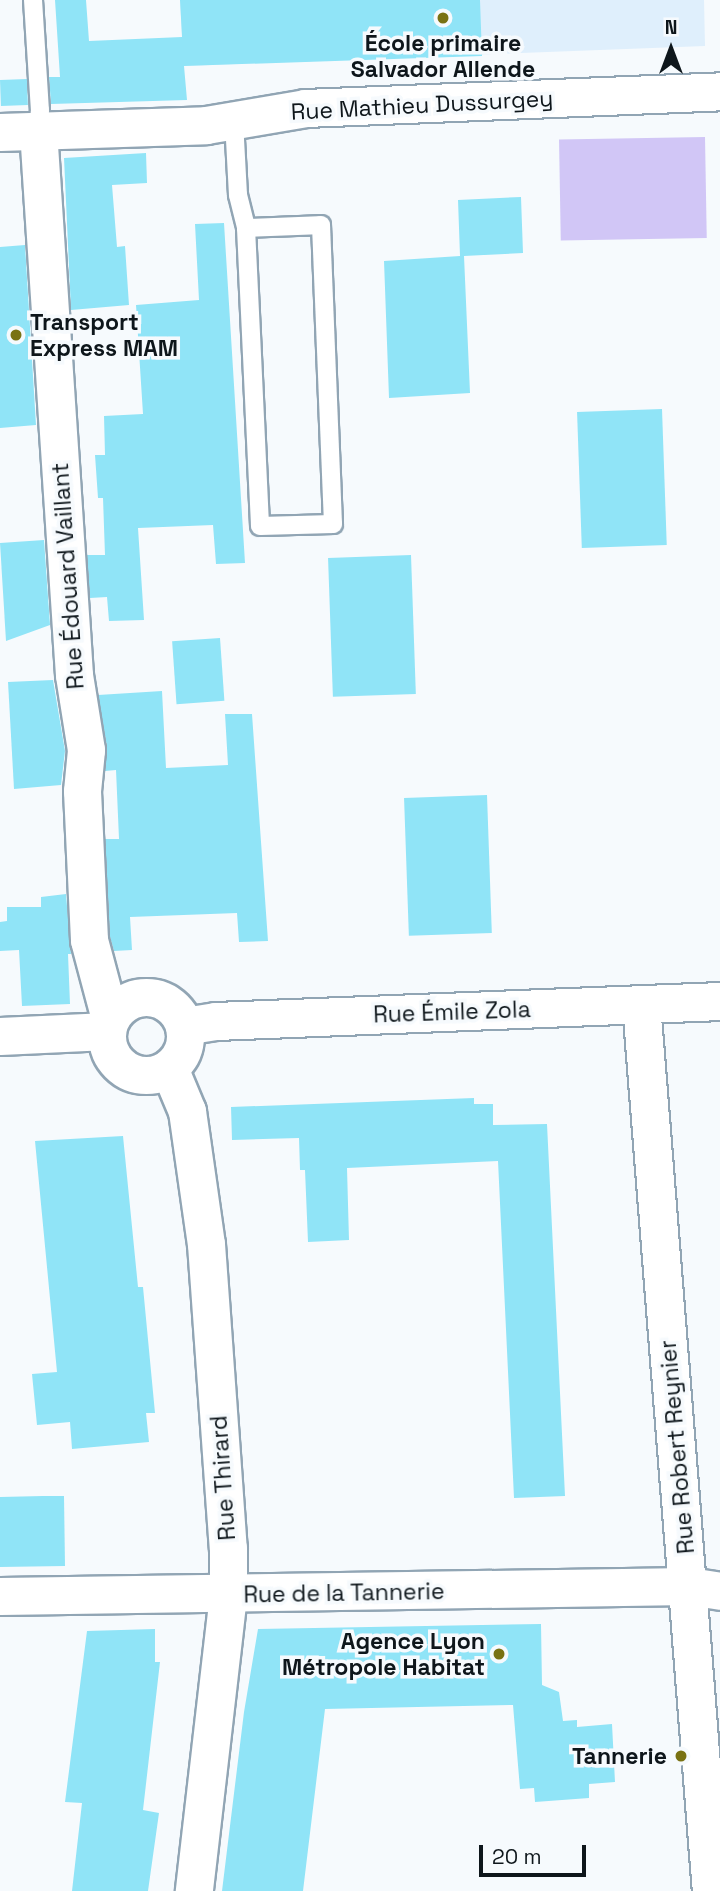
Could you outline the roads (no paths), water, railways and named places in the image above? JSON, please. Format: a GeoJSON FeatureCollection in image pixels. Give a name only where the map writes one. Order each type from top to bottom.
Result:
{"type":"FeatureCollection","features":[{"type":"Feature","properties":{"kind":"street","name":"Rue Mathieu Dussurgey"},"geometry":{"type":"LineString","coordinates":[[0,132],[234,121],[305,108],[720,91]]}},
{"type":"Feature","properties":{"kind":"street","name":"Rue Édouard Vaillant"},"geometry":{"type":"LineString","coordinates":[[38,130],[74,675],[86,750],[82,791],[89,940],[109,1025]]}},
{"type":"Feature","properties":{"kind":"street"},"geometry":{"type":"LineString","coordinates":[[140,997],[159,999],[175,1009],[184,1026],[182,1049],[169,1068],[152,1074],[134,1073],[119,1064],[109,1049],[109,1025],[123,1004],[140,997]]}},
{"type":"Feature","properties":{"kind":"street","name":"Rue Émile Zola"},"geometry":{"type":"LineString","coordinates":[[184,1026],[216,1021],[720,1001]]}},
{"type":"Feature","properties":{"kind":"street","name":"Rue Robert Reynier"},"geometry":{"type":"LineString","coordinates":[[641,1004],[704,1588],[711,1891]]}},
{"type":"Feature","properties":{"kind":"street"},"geometry":{"type":"LineString","coordinates":[[0,1036],[109,1025]]}},
{"type":"Feature","properties":{"kind":"street","name":"Rue Thirard"},"geometry":{"type":"LineString","coordinates":[[169,1068],[187,1111],[206,1244],[228,1548],[228,1595],[194,1891]]}},
{"type":"Feature","properties":{"kind":"street","name":"Rue de la Tannerie"},"geometry":{"type":"LineString","coordinates":[[0,1596],[704,1588]]}},
{"type":"Feature","properties":{"kind":"lane"},"geometry":{"type":"LineString","coordinates":[[33,0],[40,110],[38,130]]}},
{"type":"Feature","properties":{"kind":"lane"},"geometry":{"type":"LineString","coordinates":[[234,121],[238,195],[246,228],[260,527],[332,524],[321,225],[246,228]]}},
{"type":"Feature","properties":{"kind":"place","name":"École primaire Salvador Allende"},"geometry":{"type":"Point","coordinates":[443,18]}},
{"type":"Feature","properties":{"kind":"place","name":"Transport Express MAM"},"geometry":{"type":"Point","coordinates":[16,335]}},
{"type":"Feature","properties":{"kind":"place","name":"Agence Lyon Métropole Habitat"},"geometry":{"type":"Point","coordinates":[499,1654]}},
{"type":"Feature","properties":{"kind":"place","name":"Tannerie"},"geometry":{"type":"Point","coordinates":[681,1756]}}]}
